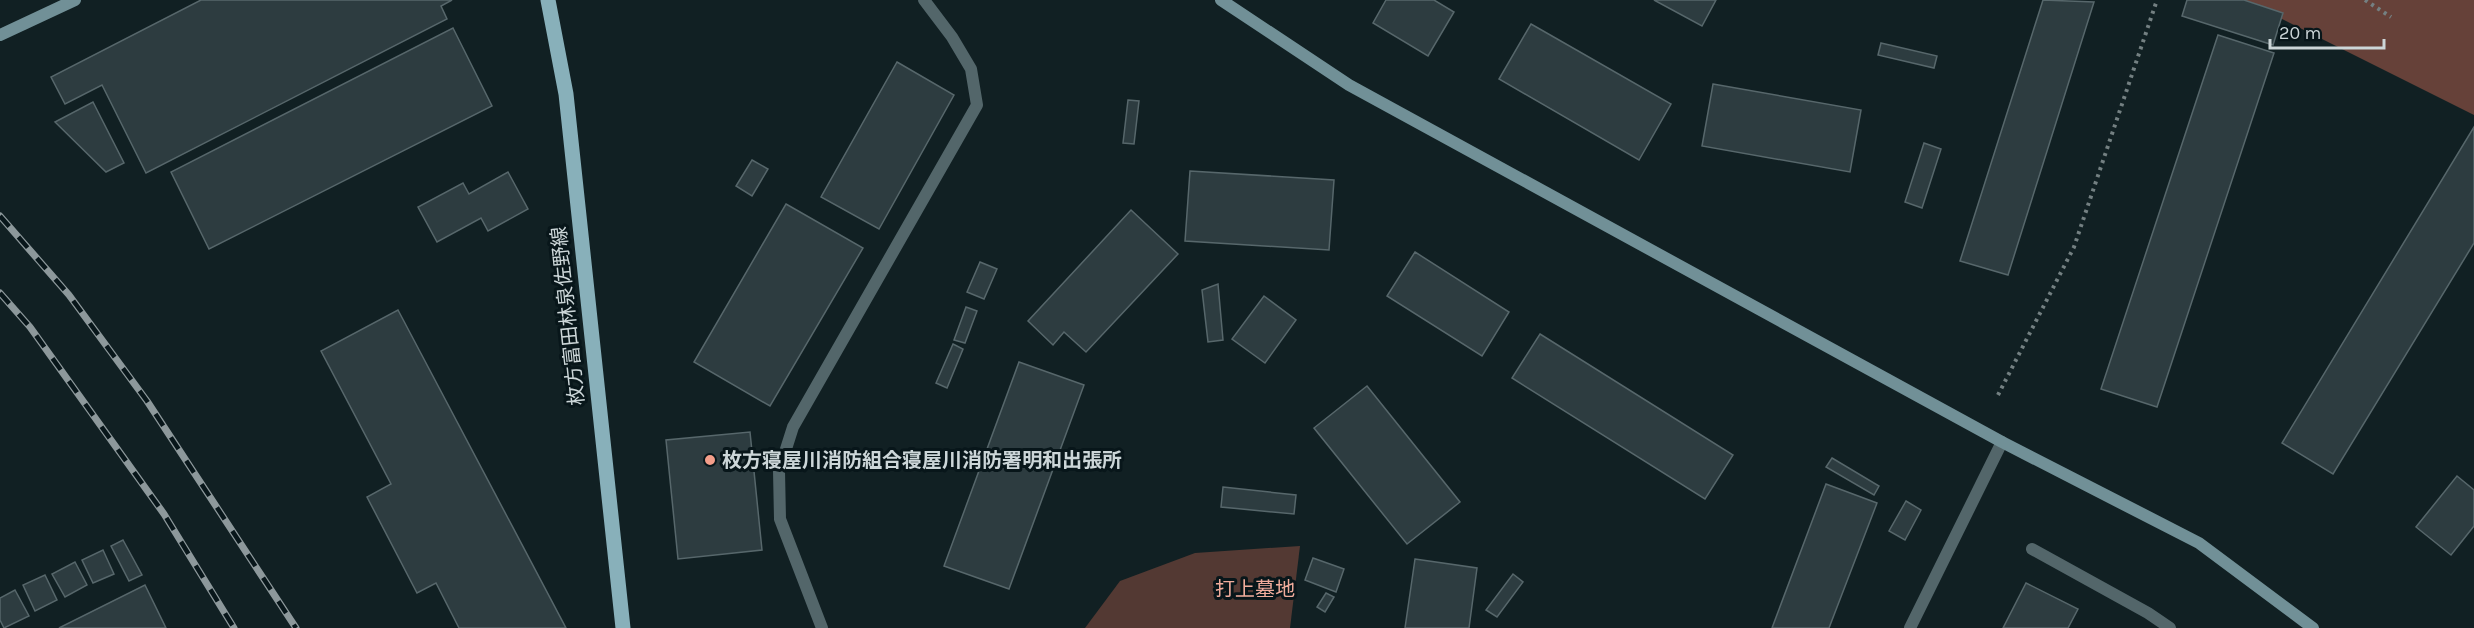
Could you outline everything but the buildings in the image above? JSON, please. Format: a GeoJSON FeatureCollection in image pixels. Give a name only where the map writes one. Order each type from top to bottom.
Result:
{"type":"FeatureCollection","features":[{"type":"Feature","properties":{"kind":"main road","name":"枚方富田林泉佐野線"},"geometry":{"type":"LineString","coordinates":[[548,0],[566,94],[623,628]]}},
{"type":"Feature","properties":{"kind":"street"},"geometry":{"type":"LineString","coordinates":[[0,35],[58,2],[75,0]]}},
{"type":"Feature","properties":{"kind":"street"},"geometry":{"type":"LineString","coordinates":[[822,628],[780,519],[779,471],[793,427],[977,105],[971,69],[952,37],[924,0]]}},
{"type":"Feature","properties":{"kind":"street"},"geometry":{"type":"LineString","coordinates":[[1221,0],[1349,85],[2002,442],[2199,543],[2313,628]]}},
{"type":"Feature","properties":{"kind":"street"},"geometry":{"type":"LineString","coordinates":[[1910,628],[2002,442]]}},
{"type":"Feature","properties":{"kind":"street"},"geometry":{"type":"LineString","coordinates":[[2032,549],[2148,612],[2170,628]]}},
{"type":"Feature","properties":{"kind":"path"},"geometry":{"type":"LineString","coordinates":[[1998,395],[2074,247],[2157,0]]}},
{"type":"Feature","properties":{"kind":"path"},"geometry":{"type":"LineString","coordinates":[[2365,0],[2391,16]]}},
{"type":"Feature","properties":{"kind":"green space","name":"打上墓地"},"geometry":{"type":"Polygon","coordinates":[[[1300,546],[1290,628],[1085,628],[1120,581],[1195,553],[1300,546]]]}},
{"type":"Feature","properties":{"kind":"shaded area"},"geometry":{"type":"Polygon","coordinates":[[[2244,0],[2474,0],[2474,115],[2244,0]]]}},
{"type":"Feature","properties":{"kind":"railway"},"geometry":{"type":"LineString","coordinates":[[0,216],[69,295],[147,401],[296,628]]}},
{"type":"Feature","properties":{"kind":"railway"},"geometry":{"type":"LineString","coordinates":[[0,293],[30,327],[164,514],[234,628]]}},
{"type":"Feature","properties":{"kind":"place","name":"枚方寝屋川消防組合寝屋川消防署明和出張所"},"geometry":{"type":"Point","coordinates":[710,460]}}]}
